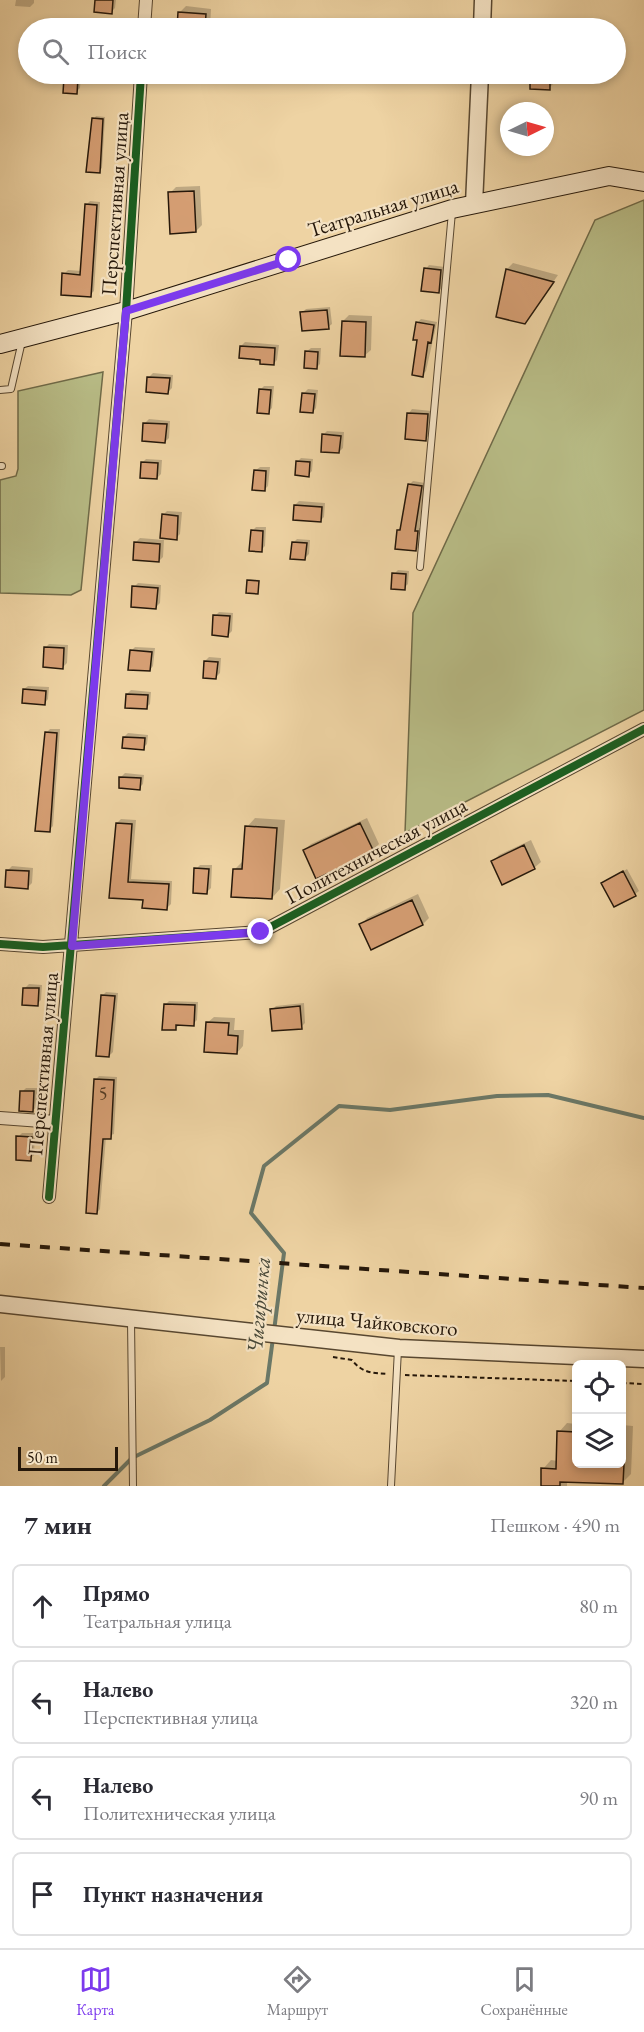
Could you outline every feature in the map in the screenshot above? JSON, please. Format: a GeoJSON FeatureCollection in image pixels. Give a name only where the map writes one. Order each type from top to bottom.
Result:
{"type":"FeatureCollection","features":[{"type":"Feature","properties":{"kind":"main road","name":"Театральная улица"},"geometry":{"type":"LineString","coordinates":[[0,344],[126,311],[452,209],[609,176],[644,182]]}},
{"type":"Feature","properties":{"kind":"street"},"geometry":{"type":"LineString","coordinates":[[145,18],[146,0]]}},
{"type":"Feature","properties":{"kind":"street"},"geometry":{"type":"LineString","coordinates":[[482,18],[483,0]]}},
{"type":"Feature","properties":{"kind":"street","name":"Перспективная улица"},"geometry":{"type":"LineString","coordinates":[[49,1197],[126,311],[140,84]]}},
{"type":"Feature","properties":{"kind":"street"},"geometry":{"type":"LineString","coordinates":[[474,204],[480,84]]}},
{"type":"Feature","properties":{"kind":"street","name":"Политехническая улица"},"geometry":{"type":"LineString","coordinates":[[0,944],[72,946],[261,932],[644,729]]}},
{"type":"Feature","properties":{"kind":"street"},"geometry":{"type":"LineString","coordinates":[[0,1118],[55,1122]]}},
{"type":"Feature","properties":{"kind":"street","name":"улица Чайковского"},"geometry":{"type":"LineString","coordinates":[[0,1304],[399,1348],[644,1359]]}},
{"type":"Feature","properties":{"kind":"lane"},"geometry":{"type":"LineString","coordinates":[[420,567],[452,209]]}},
{"type":"Feature","properties":{"kind":"lane"},"geometry":{"type":"LineString","coordinates":[[0,390],[11,389],[22,338]]}},
{"type":"Feature","properties":{"kind":"lane"},"geometry":{"type":"LineString","coordinates":[[130,1319],[133,1486]]}},
{"type":"Feature","properties":{"kind":"lane"},"geometry":{"type":"LineString","coordinates":[[391,1486],[399,1348]]}},
{"type":"Feature","properties":{"kind":"path"},"geometry":{"type":"LineString","coordinates":[[323,1356],[352,1360],[359,1368],[368,1372],[572,1381]]}},
{"type":"Feature","properties":{"kind":"path"},"geometry":{"type":"LineString","coordinates":[[626,1383],[644,1384]]}},
{"type":"Feature","properties":{"kind":"green space"},"geometry":{"type":"Polygon","coordinates":[[[644,200],[644,710],[405,833],[413,613],[595,220],[644,200]]]}},
{"type":"Feature","properties":{"kind":"green space"},"geometry":{"type":"Polygon","coordinates":[[[103,372],[81,590],[71,595],[0,593],[0,480],[16,476],[18,469],[18,391],[103,372]]]}},
{"type":"Feature","properties":{"kind":"building"},"geometry":{"type":"Polygon","coordinates":[[[95,0],[113,0],[112,14],[94,12],[95,0]]]}},
{"type":"Feature","properties":{"kind":"building"},"geometry":{"type":"Polygon","coordinates":[[[178,12],[206,14],[206,18],[178,18],[178,12]]]}},
{"type":"Feature","properties":{"kind":"building"},"geometry":{"type":"Polygon","coordinates":[[[64,84],[78,84],[77,94],[63,93],[64,84]]]}},
{"type":"Feature","properties":{"kind":"building"},"geometry":{"type":"Polygon","coordinates":[[[530,84],[550,84],[550,90],[530,89],[530,84]]]}},
{"type":"Feature","properties":{"kind":"building"},"geometry":{"type":"Polygon","coordinates":[[[92,118],[103,119],[100,173],[86,172],[92,118]]]}},
{"type":"Feature","properties":{"kind":"building"},"geometry":{"type":"Polygon","coordinates":[[[194,191],[196,232],[170,234],[168,192],[194,191]]]}},
{"type":"Feature","properties":{"kind":"building"},"geometry":{"type":"Polygon","coordinates":[[[85,204],[97,205],[91,297],[61,295],[62,273],[80,275],[85,204]]]}},
{"type":"Feature","properties":{"kind":"building"},"geometry":{"type":"Polygon","coordinates":[[[424,268],[441,270],[439,293],[421,291],[424,268]]]}},
{"type":"Feature","properties":{"kind":"building"},"geometry":{"type":"Polygon","coordinates":[[[506,269],[554,282],[525,324],[496,317],[506,269]]]}},
{"type":"Feature","properties":{"kind":"building"},"geometry":{"type":"Polygon","coordinates":[[[327,310],[329,329],[302,331],[300,312],[327,310]]]}},
{"type":"Feature","properties":{"kind":"building"},"geometry":{"type":"Polygon","coordinates":[[[342,321],[366,322],[365,357],[340,356],[342,321]]]}},
{"type":"Feature","properties":{"kind":"building"},"geometry":{"type":"Polygon","coordinates":[[[416,322],[434,325],[431,343],[428,342],[423,377],[412,375],[417,340],[413,340],[416,322]]]}},
{"type":"Feature","properties":{"kind":"building"},"geometry":{"type":"Polygon","coordinates":[[[240,346],[275,348],[274,365],[260,364],[260,360],[239,358],[240,346]]]}},
{"type":"Feature","properties":{"kind":"building"},"geometry":{"type":"Polygon","coordinates":[[[305,351],[318,352],[317,369],[304,368],[305,351]]]}},
{"type":"Feature","properties":{"kind":"building"},"geometry":{"type":"Polygon","coordinates":[[[147,377],[170,378],[168,394],[146,392],[147,377]]]}},
{"type":"Feature","properties":{"kind":"building"},"geometry":{"type":"Polygon","coordinates":[[[259,389],[271,390],[269,414],[257,413],[259,389]]]}},
{"type":"Feature","properties":{"kind":"building"},"geometry":{"type":"Polygon","coordinates":[[[302,393],[315,394],[313,413],[300,412],[302,393]]]}},
{"type":"Feature","properties":{"kind":"building"},"geometry":{"type":"Polygon","coordinates":[[[407,413],[428,414],[426,441],[405,439],[407,413]]]}},
{"type":"Feature","properties":{"kind":"building"},"geometry":{"type":"Polygon","coordinates":[[[143,423],[167,424],[165,443],[142,441],[143,423]]]}},
{"type":"Feature","properties":{"kind":"building"},"geometry":{"type":"Polygon","coordinates":[[[322,434],[341,436],[339,453],[321,452],[322,434]]]}},
{"type":"Feature","properties":{"kind":"building"},"geometry":{"type":"Polygon","coordinates":[[[296,461],[310,462],[309,477],[295,475],[296,461]]]}},
{"type":"Feature","properties":{"kind":"building"},"geometry":{"type":"Polygon","coordinates":[[[141,462],[158,463],[157,479],[140,478],[141,462]]]}},
{"type":"Feature","properties":{"kind":"building"},"geometry":{"type":"Polygon","coordinates":[[[254,470],[266,471],[265,491],[252,490],[254,470]]]}},
{"type":"Feature","properties":{"kind":"building"},"geometry":{"type":"Polygon","coordinates":[[[408,484],[422,486],[415,531],[418,531],[416,551],[395,549],[408,484]]]}},
{"type":"Feature","properties":{"kind":"building"},"geometry":{"type":"Polygon","coordinates":[[[294,505],[322,507],[321,522],[293,520],[294,505]]]}},
{"type":"Feature","properties":{"kind":"building"},"geometry":{"type":"Polygon","coordinates":[[[162,514],[178,516],[177,540],[160,538],[162,514]]]}},
{"type":"Feature","properties":{"kind":"building"},"geometry":{"type":"Polygon","coordinates":[[[251,530],[263,531],[262,552],[249,551],[251,530]]]}},
{"type":"Feature","properties":{"kind":"building"},"geometry":{"type":"Polygon","coordinates":[[[134,542],[160,544],[159,562],[133,560],[134,542]]]}},
{"type":"Feature","properties":{"kind":"building"},"geometry":{"type":"Polygon","coordinates":[[[292,542],[307,543],[305,560],[290,559],[292,542]]]}},
{"type":"Feature","properties":{"kind":"building"},"geometry":{"type":"Polygon","coordinates":[[[392,573],[406,574],[405,590],[391,589],[392,573]]]}},
{"type":"Feature","properties":{"kind":"building"},"geometry":{"type":"Polygon","coordinates":[[[247,580],[259,581],[258,594],[246,593],[247,580]]]}},
{"type":"Feature","properties":{"kind":"building"},"geometry":{"type":"Polygon","coordinates":[[[132,586],[158,588],[156,609],[131,607],[132,586]]]}},
{"type":"Feature","properties":{"kind":"building"},"geometry":{"type":"Polygon","coordinates":[[[213,615],[230,616],[228,637],[212,635],[213,615]]]}},
{"type":"Feature","properties":{"kind":"building"},"geometry":{"type":"Polygon","coordinates":[[[44,647],[64,648],[63,669],[43,667],[44,647]]]}},
{"type":"Feature","properties":{"kind":"building"},"geometry":{"type":"Polygon","coordinates":[[[130,650],[152,652],[150,671],[128,670],[130,650]]]}},
{"type":"Feature","properties":{"kind":"building"},"geometry":{"type":"Polygon","coordinates":[[[204,661],[218,662],[216,679],[203,678],[204,661]]]}},
{"type":"Feature","properties":{"kind":"building"},"geometry":{"type":"Polygon","coordinates":[[[23,689],[46,691],[45,705],[22,703],[23,689]]]}},
{"type":"Feature","properties":{"kind":"building"},"geometry":{"type":"Polygon","coordinates":[[[126,694],[148,695],[147,709],[125,708],[126,694]]]}},
{"type":"Feature","properties":{"kind":"building"},"geometry":{"type":"Polygon","coordinates":[[[45,732],[57,733],[50,832],[35,831],[45,732]]]}},
{"type":"Feature","properties":{"kind":"building"},"geometry":{"type":"Polygon","coordinates":[[[123,737],[145,738],[144,750],[122,748],[123,737]]]}},
{"type":"Feature","properties":{"kind":"building"},"geometry":{"type":"Polygon","coordinates":[[[119,777],[141,778],[140,790],[119,788],[119,777]]]}},
{"type":"Feature","properties":{"kind":"building"},"geometry":{"type":"Polygon","coordinates":[[[116,823],[132,824],[128,882],[169,884],[167,910],[142,908],[143,900],[109,898],[116,823]]]}},
{"type":"Feature","properties":{"kind":"building"},"geometry":{"type":"Polygon","coordinates":[[[360,823],[374,852],[316,879],[303,850],[360,823]]]}},
{"type":"Feature","properties":{"kind":"building"},"geometry":{"type":"Polygon","coordinates":[[[245,826],[277,828],[272,899],[231,897],[233,869],[242,869],[245,826]]]}},
{"type":"Feature","properties":{"kind":"building"},"geometry":{"type":"Polygon","coordinates":[[[524,845],[535,869],[502,885],[491,861],[524,845]]]}},
{"type":"Feature","properties":{"kind":"building"},"geometry":{"type":"Polygon","coordinates":[[[194,868],[209,869],[207,894],[193,893],[194,868]]]}},
{"type":"Feature","properties":{"kind":"building"},"geometry":{"type":"Polygon","coordinates":[[[6,870],[29,871],[28,889],[5,887],[6,870]]]}},
{"type":"Feature","properties":{"kind":"building"},"geometry":{"type":"Polygon","coordinates":[[[623,871],[636,896],[614,907],[601,883],[623,871]]]}},
{"type":"Feature","properties":{"kind":"building"},"geometry":{"type":"Polygon","coordinates":[[[412,900],[423,925],[371,950],[359,924],[412,900]]]}},
{"type":"Feature","properties":{"kind":"building"},"geometry":{"type":"Polygon","coordinates":[[[23,988],[39,988],[38,1006],[22,1005],[23,988]]]}},
{"type":"Feature","properties":{"kind":"building"},"geometry":{"type":"Polygon","coordinates":[[[101,995],[115,996],[109,1057],[96,1056],[101,995]]]}},
{"type":"Feature","properties":{"kind":"building"},"geometry":{"type":"Polygon","coordinates":[[[164,1004],[195,1005],[194,1026],[176,1025],[176,1030],[162,1030],[164,1004]]]}},
{"type":"Feature","properties":{"kind":"building"},"geometry":{"type":"Polygon","coordinates":[[[300,1006],[302,1029],[272,1031],[270,1009],[300,1006]]]}},
{"type":"Feature","properties":{"kind":"building"},"geometry":{"type":"Polygon","coordinates":[[[206,1022],[229,1023],[228,1035],[238,1036],[237,1054],[204,1052],[206,1022]]]}},
{"type":"Feature","properties":{"kind":"building"},"geometry":{"type":"Polygon","coordinates":[[[94,1079],[114,1080],[111,1139],[103,1139],[97,1214],[86,1213],[94,1079]]]}},
{"type":"Feature","properties":{"kind":"building"},"geometry":{"type":"Polygon","coordinates":[[[20,1091],[34,1091],[33,1112],[19,1111],[20,1091]]]}},
{"type":"Feature","properties":{"kind":"building"},"geometry":{"type":"Polygon","coordinates":[[[16,1136],[32,1137],[31,1161],[16,1160],[16,1136]]]}},
{"type":"Feature","properties":{"kind":"building"},"geometry":{"type":"Polygon","coordinates":[[[557,1431],[572,1432],[572,1468],[624,1468],[623,1484],[560,1482],[560,1486],[541,1486],[541,1468],[556,1469],[557,1431]]]}},
{"type":"Feature","properties":{"kind":"waterway","name":"Чигиринка"},"geometry":{"type":"LineString","coordinates":[[274,1331],[284,1253],[251,1213],[264,1166],[339,1106],[390,1110],[497,1096],[548,1095],[644,1118]]}},
{"type":"Feature","properties":{"kind":"waterway","name":"Чигиринка"},"geometry":{"type":"LineString","coordinates":[[104,1486],[132,1458],[210,1420],[267,1383],[273,1338]]}},
{"type":"Feature","properties":{"kind":"railway"},"geometry":{"type":"LineString","coordinates":[[0,1244],[644,1288]]}},
{"type":"Feature","properties":{"kind":"cycle path"},"geometry":{"type":"LineString","coordinates":[[49,1197],[126,311],[140,84]]}},
{"type":"Feature","properties":{"kind":"cycle path"},"geometry":{"type":"LineString","coordinates":[[0,944],[43,947],[261,932],[644,729]]}},
{"type":"Feature","properties":{"kind":"route"},"geometry":{"type":"LineString","coordinates":[[261,932],[72,946],[126,311],[289,260]]}}]}
